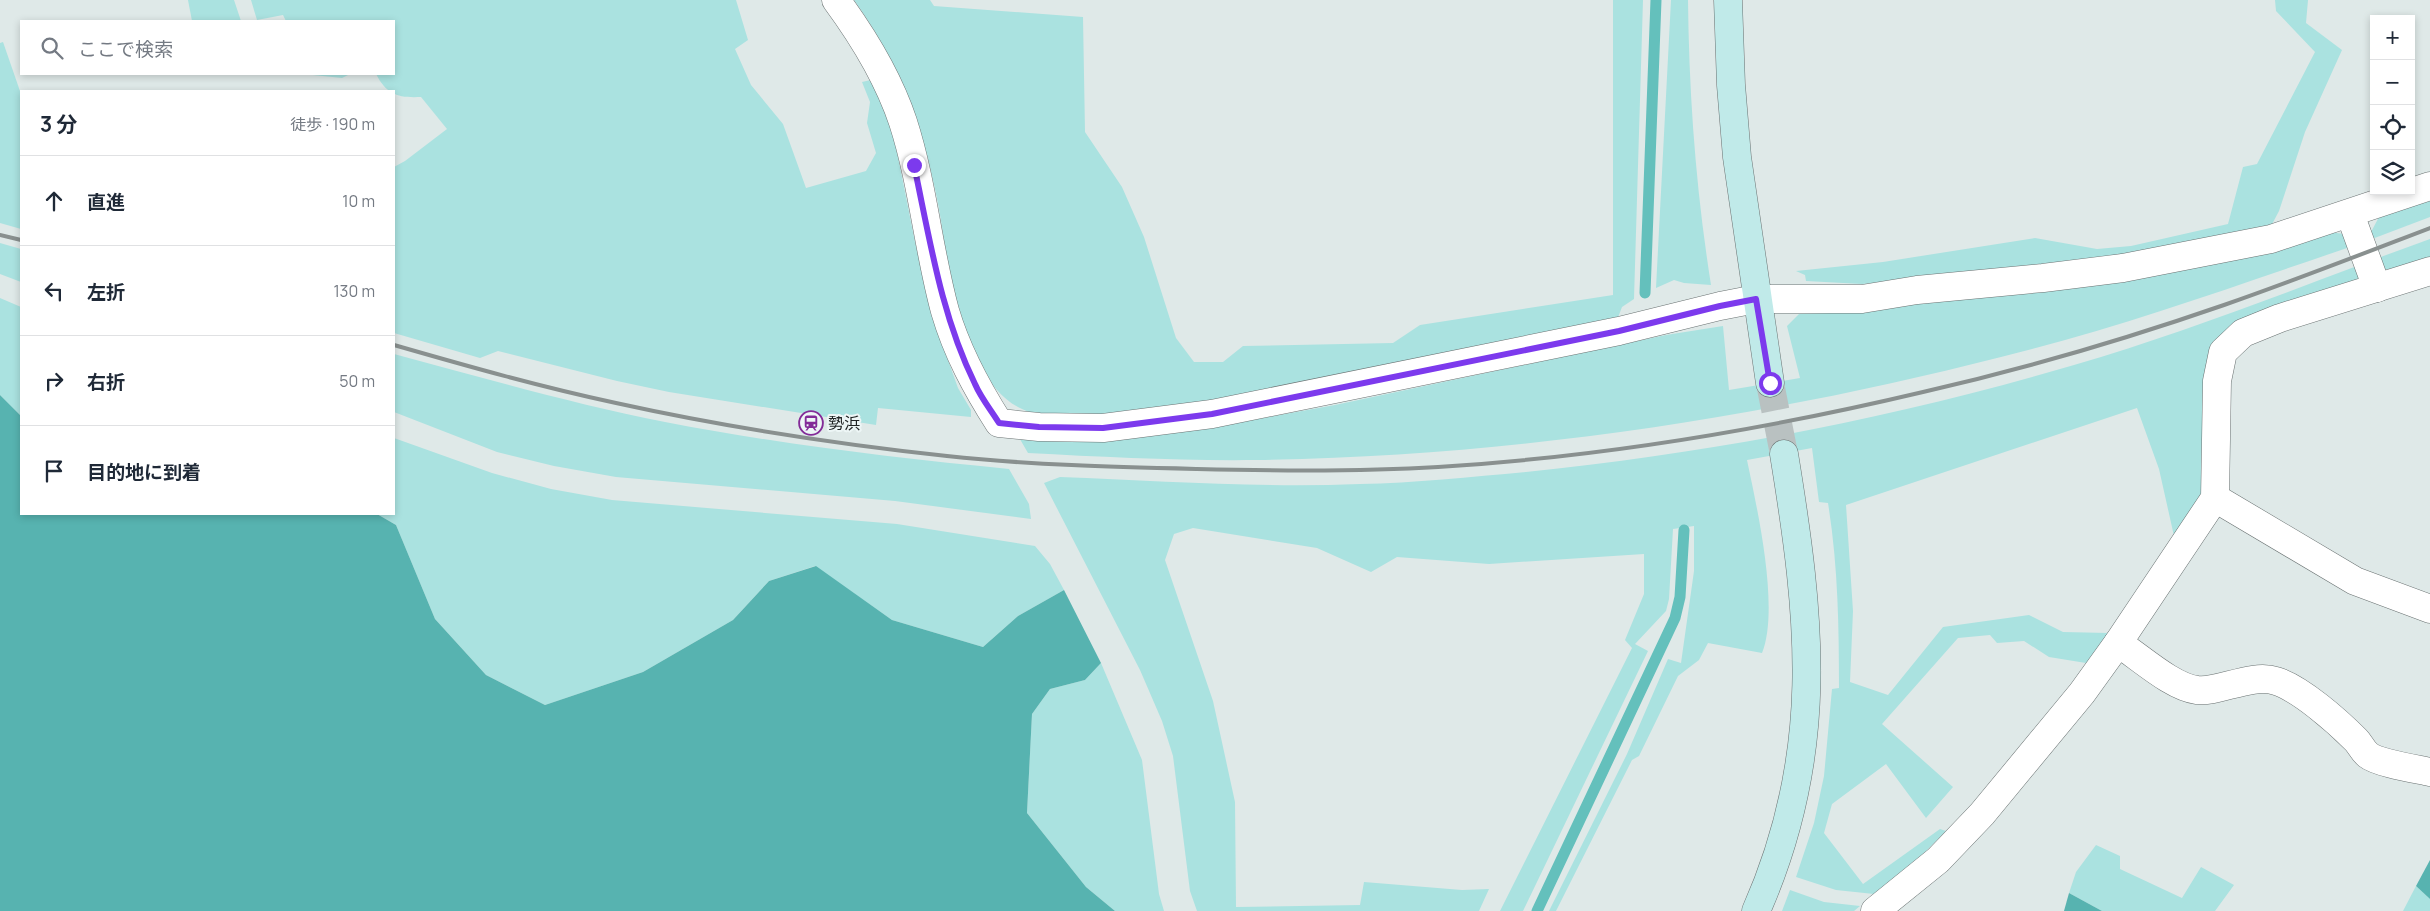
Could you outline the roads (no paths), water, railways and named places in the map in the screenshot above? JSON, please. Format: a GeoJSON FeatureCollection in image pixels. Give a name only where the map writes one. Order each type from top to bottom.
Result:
{"type":"FeatureCollection","features":[{"type":"Feature","properties":{"kind":"street"},"geometry":{"type":"LineString","coordinates":[[836,0],[868,44],[903,122],[946,312],[956,344],[976,387],[999,423],[1039,427],[1103,428],[1212,414],[1619,331],[1756,299],[1862,298],[1917,290],[2123,268],[2271,239],[2430,186]]}},
{"type":"Feature","properties":{"kind":"street"},"geometry":{"type":"LineString","coordinates":[[1728,0],[1736,157],[1770,383]]}},
{"type":"Feature","properties":{"kind":"street"},"geometry":{"type":"LineString","coordinates":[[2350,214],[2376,288]]}},
{"type":"Feature","properties":{"kind":"street"},"geometry":{"type":"LineString","coordinates":[[1876,911],[1938,860],[1982,814],[2082,693],[2118,644],[2215,498],[2217,381],[2223,352],[2243,333],[2280,318],[2430,271]]}},
{"type":"Feature","properties":{"kind":"street"},"geometry":{"type":"LineString","coordinates":[[1756,911],[1773,873],[1791,812],[1803,755],[1808,695],[1807,636],[1803,582],[1784,454]]}},
{"type":"Feature","properties":{"kind":"street"},"geometry":{"type":"LineString","coordinates":[[2215,498],[2354,581],[2430,609]]}},
{"type":"Feature","properties":{"kind":"street"},"geometry":{"type":"LineString","coordinates":[[2118,644],[2178,684],[2198,690],[2248,680],[2275,680],[2294,689],[2321,710],[2356,740],[2368,756],[2400,766],[2430,772]]}},
{"type":"Feature","properties":{"kind":"waterway"},"geometry":{"type":"LineString","coordinates":[[1645,293],[1656,0]]}},
{"type":"Feature","properties":{"kind":"waterway"},"geometry":{"type":"LineString","coordinates":[[1537,911],[1675,618],[1680,597],[1684,530]]}},
{"type":"Feature","properties":{"kind":"tunnel"},"geometry":{"type":"LineString","coordinates":[[1770,383],[1784,454]]}},
{"type":"Feature","properties":{"kind":"railway"},"geometry":{"type":"LineString","coordinates":[[395,345],[532,383],[657,412],[781,434],[947,456],[1009,462],[1072,465],[1257,470],[1318,471],[1438,467],[1559,456],[1682,440],[1804,418],[1961,383],[2075,353],[2187,318],[2430,228]]}},
{"type":"Feature","properties":{"kind":"railway"},"geometry":{"type":"LineString","coordinates":[[0,235],[20,240]]}},
{"type":"Feature","properties":{"kind":"place","name":"勢浜"},"geometry":{"type":"Point","coordinates":[811,423]}}]}
